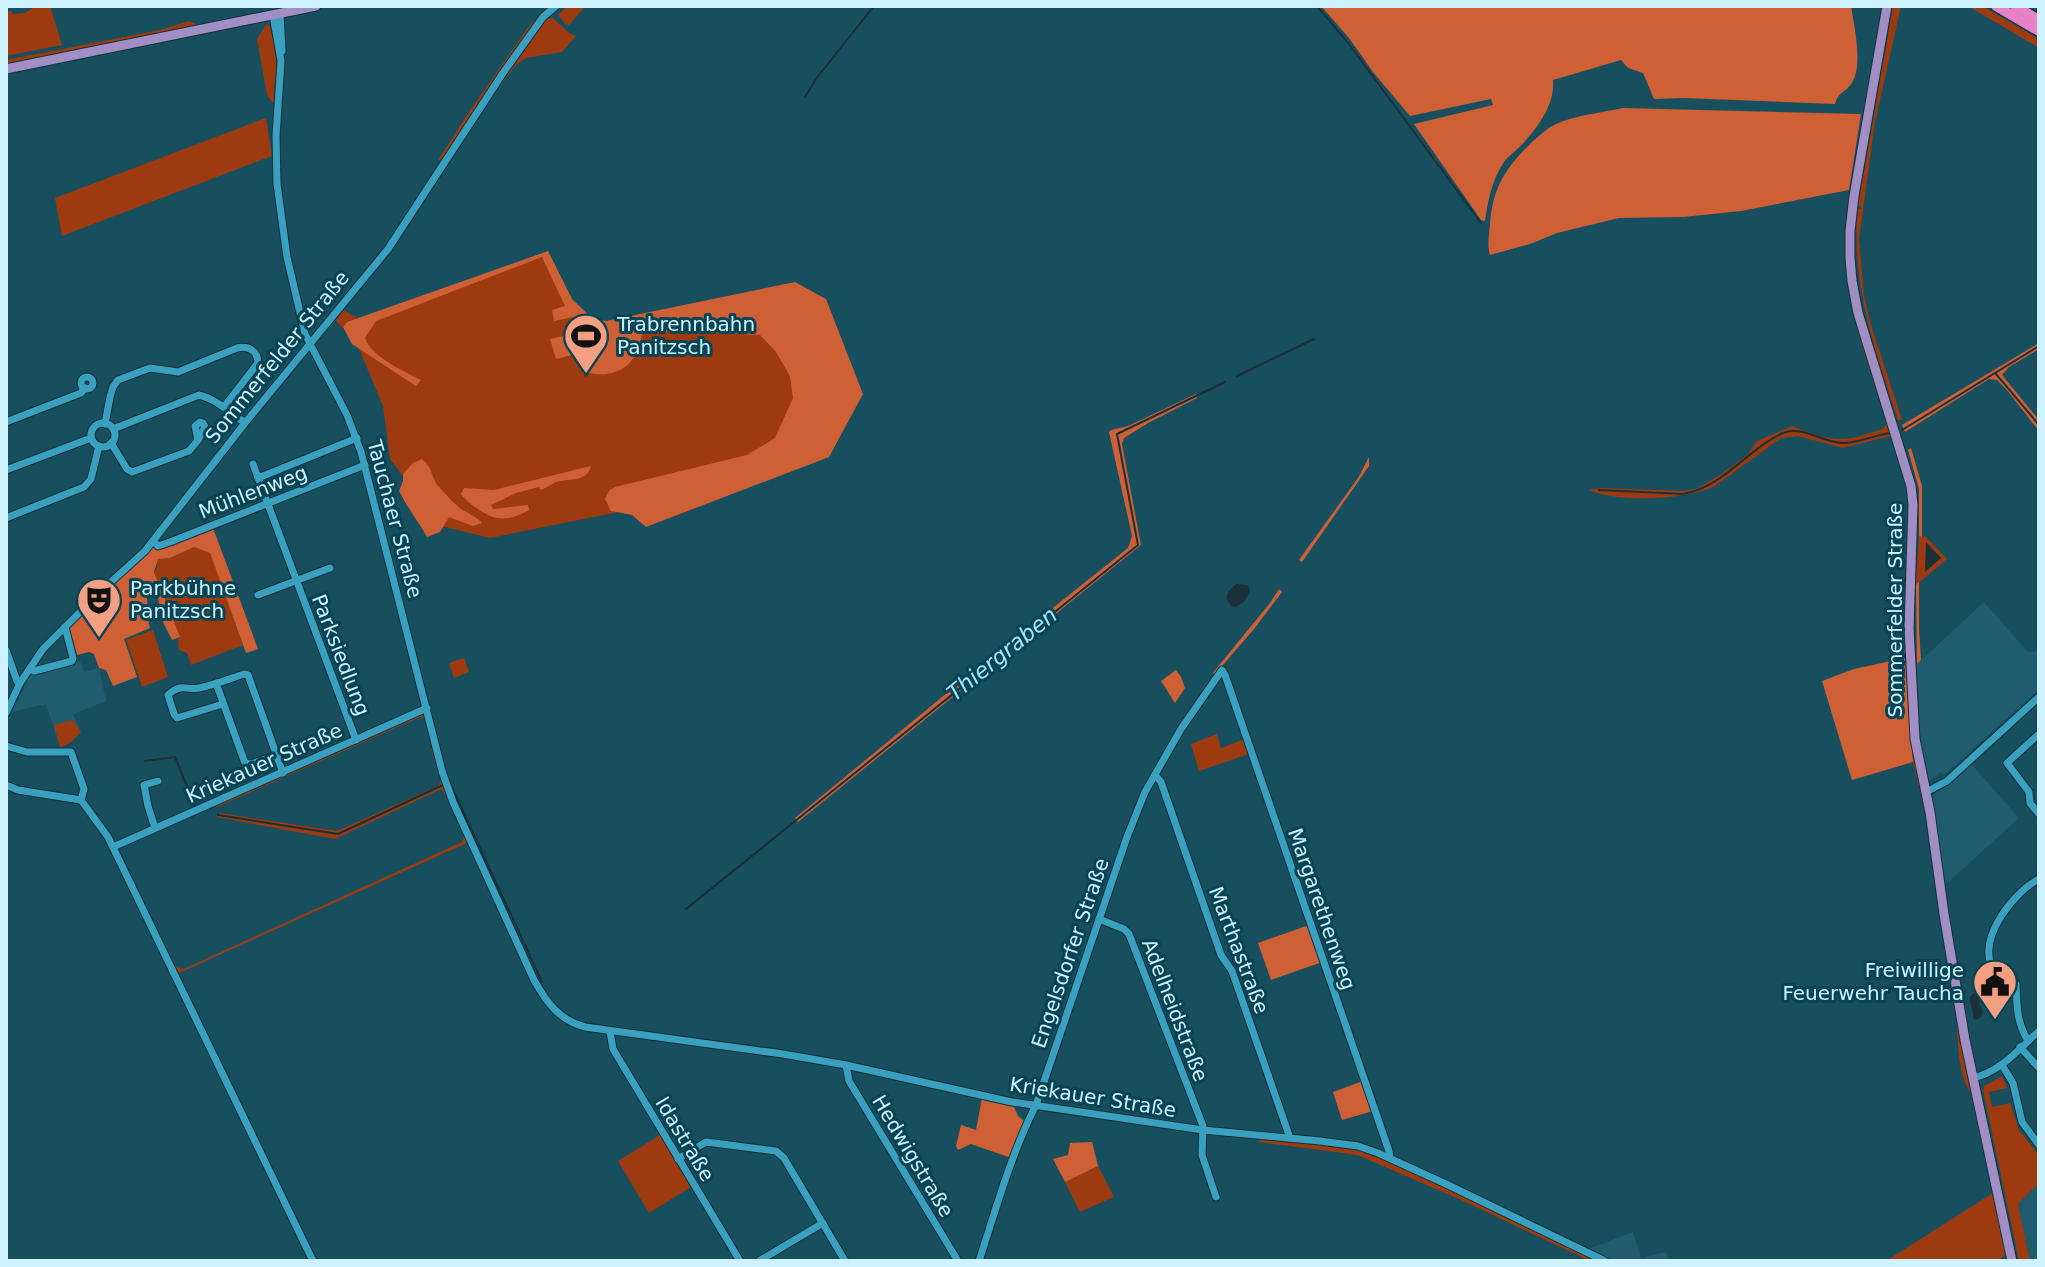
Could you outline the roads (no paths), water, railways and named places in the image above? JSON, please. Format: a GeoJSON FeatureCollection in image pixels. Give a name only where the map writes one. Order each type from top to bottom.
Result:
{"type":"FeatureCollection","features":[{"type":"Feature","properties":{"kind":"highway"},"geometry":{"type":"LineString","coordinates":[[1996,6],[2039,31]]}},
{"type":"Feature","properties":{"kind":"highway"},"geometry":{"type":"LineString","coordinates":[[2015,6],[2039,20]]}},
{"type":"Feature","properties":{"kind":"main road"},"geometry":{"type":"LineString","coordinates":[[6,69],[276,10],[316,6]]}},
{"type":"Feature","properties":{"kind":"main road","name":"Sommerfelder Straße"},"geometry":{"type":"LineString","coordinates":[[1887,6],[1854,196],[1850,244],[1855,299],[1913,494],[1909,628],[1915,739],[1932,824],[1944,914],[1973,1078],[2012,1261]]}},
{"type":"Feature","properties":{"kind":"street","name":"Sommerfelder Straße"},"geometry":{"type":"LineString","coordinates":[[6,713],[20,683],[43,649],[153,541],[388,249],[503,73],[543,17],[556,6]]}},
{"type":"Feature","properties":{"kind":"street","name":"Tauchaer Straße"},"geometry":{"type":"LineString","coordinates":[[276,10],[281,61],[276,136],[277,184],[287,257],[302,321],[310,344],[357,438],[437,756],[453,802],[534,980],[559,1015]]}},
{"type":"Feature","properties":{"kind":"street"},"geometry":{"type":"LineString","coordinates":[[224,407],[258,363],[251,349],[237,348],[178,372],[150,368],[118,380],[113,387],[109,427],[114,438],[105,447],[94,443],[91,438],[94,427],[98,425],[109,427],[199,395],[208,397],[245,423]]}},
{"type":"Feature","properties":{"kind":"street"},"geometry":{"type":"LineString","coordinates":[[6,422],[81,393],[85,388]]}},
{"type":"Feature","properties":{"kind":"street"},"geometry":{"type":"LineString","coordinates":[[6,470],[91,438]]}},
{"type":"Feature","properties":{"kind":"street"},"geometry":{"type":"LineString","coordinates":[[258,478],[357,438]]}},
{"type":"Feature","properties":{"kind":"street"},"geometry":{"type":"LineString","coordinates":[[111,443],[132,472],[189,451],[198,440]]}},
{"type":"Feature","properties":{"kind":"street"},"geometry":{"type":"LineString","coordinates":[[6,518],[87,485],[99,446]]}},
{"type":"Feature","properties":{"kind":"street","name":"Parksiedlung"},"geometry":{"type":"LineString","coordinates":[[253,464],[356,740]]}},
{"type":"Feature","properties":{"kind":"street","name":"Mühlenweg"},"geometry":{"type":"LineString","coordinates":[[153,541],[158,546],[170,542],[365,465]]}},
{"type":"Feature","properties":{"kind":"street","name":"Parksiedlung"},"geometry":{"type":"LineString","coordinates":[[258,595],[330,568]]}},
{"type":"Feature","properties":{"kind":"street"},"geometry":{"type":"LineString","coordinates":[[30,669],[34,671],[72,661],[65,627]]}},
{"type":"Feature","properties":{"kind":"street"},"geometry":{"type":"LineString","coordinates":[[6,650],[20,683]]}},
{"type":"Feature","properties":{"kind":"street","name":"Engelsdorfer Straße"},"geometry":{"type":"LineString","coordinates":[[979,1261],[1145,792],[1181,729],[1222,670]]}},
{"type":"Feature","properties":{"kind":"street","name":"Margarethenweg"},"geometry":{"type":"LineString","coordinates":[[1222,670],[1390,1158]]}},
{"type":"Feature","properties":{"kind":"street"},"geometry":{"type":"LineString","coordinates":[[223,704],[177,718],[168,696],[170,692],[183,687],[195,689],[248,675],[283,773]]}},
{"type":"Feature","properties":{"kind":"street"},"geometry":{"type":"LineString","coordinates":[[216,683],[245,763],[249,765],[277,755]]}},
{"type":"Feature","properties":{"kind":"street"},"geometry":{"type":"LineString","coordinates":[[1926,792],[1947,781],[2039,697]]}},
{"type":"Feature","properties":{"kind":"street","name":"Kriekauer Straße"},"geometry":{"type":"LineString","coordinates":[[113,847],[427,708]]}},
{"type":"Feature","properties":{"kind":"street"},"geometry":{"type":"LineString","coordinates":[[2039,734],[2007,763],[2029,792],[2030,803],[2039,814]]}},
{"type":"Feature","properties":{"kind":"street"},"geometry":{"type":"LineString","coordinates":[[6,746],[27,752],[71,752],[84,789],[81,800]]}},
{"type":"Feature","properties":{"kind":"street","name":"Marthastraße"},"geometry":{"type":"LineString","coordinates":[[1155,775],[1161,782],[1221,955],[1232,971],[1290,1138]]}},
{"type":"Feature","properties":{"kind":"street"},"geometry":{"type":"LineString","coordinates":[[155,828],[144,785],[158,781]]}},
{"type":"Feature","properties":{"kind":"street"},"geometry":{"type":"LineString","coordinates":[[8,789],[81,800],[100,824],[313,1261]]}},
{"type":"Feature","properties":{"kind":"street"},"geometry":{"type":"LineString","coordinates":[[2031,798],[2039,790]]}},
{"type":"Feature","properties":{"kind":"street"},"geometry":{"type":"LineString","coordinates":[[2028,1041],[2020,1027],[2016,984],[2006,972],[1991,965],[1989,958],[1997,923],[2024,887],[2039,879]]}},
{"type":"Feature","properties":{"kind":"street","name":"Adelheidstraße"},"geometry":{"type":"LineString","coordinates":[[1099,919],[1129,934],[1203,1130],[1202,1155],[1216,1197]]}},
{"type":"Feature","properties":{"kind":"street","name":"Kriekauer Straße"},"geometry":{"type":"LineString","coordinates":[[559,1015],[577,1025],[610,1032],[846,1065],[1012,1102],[1203,1130],[1348,1144],[1390,1158],[1605,1261]]}},
{"type":"Feature","properties":{"kind":"street"},"geometry":{"type":"LineString","coordinates":[[1973,1078],[2002,1065],[2039,1031]]}},
{"type":"Feature","properties":{"kind":"street","name":"Idastraße"},"geometry":{"type":"LineString","coordinates":[[610,1032],[613,1049],[740,1261]]}},
{"type":"Feature","properties":{"kind":"street"},"geometry":{"type":"LineString","coordinates":[[2020,1047],[2039,1068]]}},
{"type":"Feature","properties":{"kind":"street","name":"Hedwigstraße"},"geometry":{"type":"LineString","coordinates":[[846,1065],[849,1081],[958,1261]]}},
{"type":"Feature","properties":{"kind":"street"},"geometry":{"type":"LineString","coordinates":[[2002,1065],[2013,1083],[2022,1122],[2039,1145]]}},
{"type":"Feature","properties":{"kind":"street"},"geometry":{"type":"LineString","coordinates":[[678,1159],[706,1142],[776,1151],[784,1158],[845,1261]]}},
{"type":"Feature","properties":{"kind":"street"},"geometry":{"type":"LineString","coordinates":[[759,1261],[823,1223]]}},
{"type":"Feature","properties":{"kind":"waterway"},"geometry":{"type":"LineString","coordinates":[[805,97],[874,6]]}},
{"type":"Feature","properties":{"kind":"waterway"},"geometry":{"type":"LineString","coordinates":[[1317,6],[1349,44],[1481,223]]}},
{"type":"Feature","properties":{"kind":"waterway","name":"Thiergraben"},"geometry":{"type":"LineString","coordinates":[[1237,376],[1314,339]]}},
{"type":"Feature","properties":{"kind":"waterway"},"geometry":{"type":"LineString","coordinates":[[1902,430],[2039,346]]}},
{"type":"Feature","properties":{"kind":"waterway"},"geometry":{"type":"LineString","coordinates":[[1996,374],[2039,425]]}},
{"type":"Feature","properties":{"kind":"waterway","name":"Thiergraben"},"geometry":{"type":"LineString","coordinates":[[686,909],[1138,545],[1117,434],[1225,382]]}},
{"type":"Feature","properties":{"kind":"waterway"},"geometry":{"type":"LineString","coordinates":[[1599,490],[1683,494],[1698,490],[1723,476],[1770,440],[1790,431],[1843,443],[1892,433]]}},
{"type":"Feature","properties":{"kind":"waterway"},"geometry":{"type":"LineString","coordinates":[[145,761],[175,757],[195,806]]}},
{"type":"Feature","properties":{"kind":"waterway","name":"Thiergraben"},"geometry":{"type":"LineString","coordinates":[[450,783],[542,982]]}},
{"type":"Feature","properties":{"kind":"waterway","name":"Thiergraben"},"geometry":{"type":"LineString","coordinates":[[218,815],[338,834],[443,785]]}},
{"type":"Feature","properties":{"kind":"place","name":"Trabrennbahn Panitzsch"},"geometry":{"type":"Point","coordinates":[586,375]}},
{"type":"Feature","properties":{"kind":"place","name":"Parkbühne Panitzsch"},"geometry":{"type":"Point","coordinates":[99,639]}},
{"type":"Feature","properties":{"kind":"place","name":"Freiwillige Feuerwehr Taucha"},"geometry":{"type":"Point","coordinates":[1995,1021]}}]}
